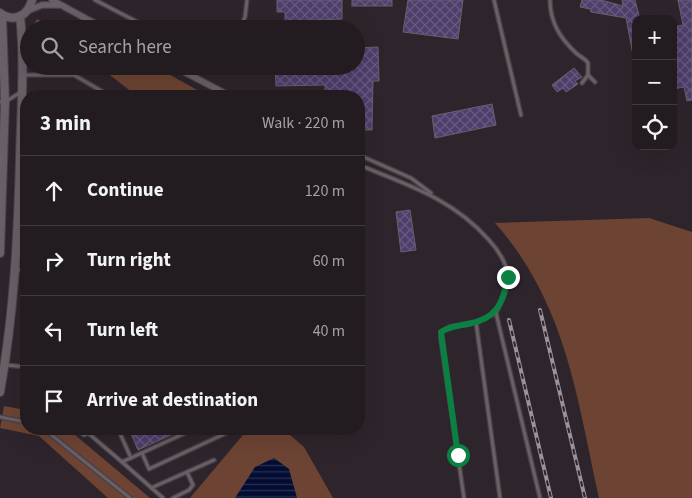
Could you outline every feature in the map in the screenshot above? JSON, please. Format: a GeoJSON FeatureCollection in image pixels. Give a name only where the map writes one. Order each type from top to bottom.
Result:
{"type":"FeatureCollection","features":[{"type":"Feature","properties":{"kind":"street"},"geometry":{"type":"LineString","coordinates":[[23,20],[24,14],[32,0]]}},
{"type":"Feature","properties":{"kind":"street"},"geometry":{"type":"LineString","coordinates":[[52,0],[63,3],[90,20]]}},
{"type":"Feature","properties":{"kind":"street"},"geometry":{"type":"LineString","coordinates":[[0,253],[4,48],[2,17],[14,18],[42,5],[63,3]]}},
{"type":"Feature","properties":{"kind":"street"},"geometry":{"type":"LineString","coordinates":[[21,75],[21,90]]}},
{"type":"Feature","properties":{"kind":"street"},"geometry":{"type":"LineString","coordinates":[[190,75],[219,90]]}},
{"type":"Feature","properties":{"kind":"street"},"geometry":{"type":"LineString","coordinates":[[0,392],[16,270],[20,130]]}},
{"type":"Feature","properties":{"kind":"lane"},"geometry":{"type":"LineString","coordinates":[[95,0],[134,20]]}},
{"type":"Feature","properties":{"kind":"lane"},"geometry":{"type":"LineString","coordinates":[[243,20],[247,0]]}},
{"type":"Feature","properties":{"kind":"lane"},"geometry":{"type":"LineString","coordinates":[[494,0],[521,115]]}},
{"type":"Feature","properties":{"kind":"lane"},"geometry":{"type":"LineString","coordinates":[[550,0],[550,14],[557,30],[578,55],[588,63],[588,75],[582,83]]}},
{"type":"Feature","properties":{"kind":"lane"},"geometry":{"type":"LineString","coordinates":[[21,75],[74,75],[100,90]]}},
{"type":"Feature","properties":{"kind":"lane"},"geometry":{"type":"LineString","coordinates":[[588,75],[595,82]]}},
{"type":"Feature","properties":{"kind":"lane"},"geometry":{"type":"LineString","coordinates":[[2,102],[20,92]]}},
{"type":"Feature","properties":{"kind":"lane"},"geometry":{"type":"LineString","coordinates":[[365,158],[411,178],[455,208],[479,228],[497,248],[505,263],[508,277],[505,292],[496,312],[540,498]]}},
{"type":"Feature","properties":{"kind":"lane"},"geometry":{"type":"LineString","coordinates":[[365,167],[435,196]]}},
{"type":"Feature","properties":{"kind":"lane"},"geometry":{"type":"LineString","coordinates":[[16,270],[20,270]]}},
{"type":"Feature","properties":{"kind":"lane"},"geometry":{"type":"LineString","coordinates":[[464,498],[441,332],[449,327],[476,322],[496,312]]}},
{"type":"Feature","properties":{"kind":"lane"},"geometry":{"type":"LineString","coordinates":[[476,322],[500,498]]}},
{"type":"Feature","properties":{"kind":"lane"},"geometry":{"type":"LineString","coordinates":[[5,365],[20,367]]}},
{"type":"Feature","properties":{"kind":"lane"},"geometry":{"type":"LineString","coordinates":[[0,417],[20,421]]}},
{"type":"Feature","properties":{"kind":"lane"},"geometry":{"type":"LineString","coordinates":[[51,435],[130,498]]}},
{"type":"Feature","properties":{"kind":"lane"},"geometry":{"type":"LineString","coordinates":[[90,435],[163,498]]}},
{"type":"Feature","properties":{"kind":"lane"},"geometry":{"type":"LineString","coordinates":[[121,435],[131,458]]}},
{"type":"Feature","properties":{"kind":"lane"},"geometry":{"type":"LineString","coordinates":[[122,462],[181,435]]}},
{"type":"Feature","properties":{"kind":"lane"},"geometry":{"type":"LineString","coordinates":[[142,453],[149,469],[222,435]]}},
{"type":"Feature","properties":{"kind":"lane"},"geometry":{"type":"LineString","coordinates":[[151,488],[214,460]]}},
{"type":"Feature","properties":{"kind":"lane"},"geometry":{"type":"LineString","coordinates":[[173,498],[189,490],[193,485],[187,472]]}},
{"type":"Feature","properties":{"kind":"shaded area"},"geometry":{"type":"Polygon","coordinates":[[[110,75],[170,75],[197,90],[129,90],[110,75]]]}},
{"type":"Feature","properties":{"kind":"shaded area"},"geometry":{"type":"Polygon","coordinates":[[[649,218],[692,232],[692,498],[599,498],[575,388],[553,319],[538,286],[519,254],[495,223],[649,218]]]}},
{"type":"Feature","properties":{"kind":"shaded area"},"geometry":{"type":"Polygon","coordinates":[[[4,406],[20,409],[20,432],[0,428],[4,406]]]}},
{"type":"Feature","properties":{"kind":"shaded area"},"geometry":{"type":"Polygon","coordinates":[[[34,435],[75,435],[150,498],[108,498],[39,436],[34,435]]]}},
{"type":"Feature","properties":{"kind":"shaded area"},"geometry":{"type":"Polygon","coordinates":[[[243,435],[290,435],[304,447],[333,498],[190,498],[243,435]]]}},
{"type":"Feature","properties":{"kind":"water"},"geometry":{"type":"Polygon","coordinates":[[[274,458],[289,469],[297,498],[235,498],[255,467],[274,458]]]}},
{"type":"Feature","properties":{"kind":"building"},"geometry":{"type":"Polygon","coordinates":[[[277,0],[342,0],[342,19],[285,20],[285,12],[277,12],[277,0]]]}},
{"type":"Feature","properties":{"kind":"building"},"geometry":{"type":"Polygon","coordinates":[[[352,0],[392,0],[392,6],[352,6],[352,0]]]}},
{"type":"Feature","properties":{"kind":"building"},"geometry":{"type":"Polygon","coordinates":[[[408,0],[463,0],[458,39],[403,32],[408,0]]]}},
{"type":"Feature","properties":{"kind":"building"},"geometry":{"type":"Polygon","coordinates":[[[582,0],[601,0],[623,6],[622,0],[635,0],[639,15],[632,15],[632,50],[626,18],[591,12],[590,9],[580,7],[582,0]]]}},
{"type":"Feature","properties":{"kind":"building"},"geometry":{"type":"Polygon","coordinates":[[[678,0],[692,0],[692,100],[687,101],[684,87],[677,88],[677,26],[683,25],[678,0]]]}},
{"type":"Feature","properties":{"kind":"building"},"geometry":{"type":"Polygon","coordinates":[[[378,47],[379,81],[373,81],[372,130],[365,130],[365,90],[325,90],[325,85],[276,86],[275,75],[365,75],[365,48],[378,47]]]}},
{"type":"Feature","properties":{"kind":"building"},"geometry":{"type":"Polygon","coordinates":[[[574,68],[582,77],[575,81],[578,84],[566,92],[563,88],[557,92],[552,85],[574,68]]]}},
{"type":"Feature","properties":{"kind":"building"},"geometry":{"type":"Polygon","coordinates":[[[492,104],[496,125],[435,138],[432,116],[492,104]]]}},
{"type":"Feature","properties":{"kind":"building"},"geometry":{"type":"Polygon","coordinates":[[[410,210],[416,250],[401,252],[396,212],[410,210]]]}},
{"type":"Feature","properties":{"kind":"building"},"geometry":{"type":"Polygon","coordinates":[[[132,435],[171,435],[138,450],[132,435]]]}},
{"type":"Feature","properties":{"kind":"railway"},"geometry":{"type":"LineString","coordinates":[[540,310],[585,498]]}},
{"type":"Feature","properties":{"kind":"railway"},"geometry":{"type":"LineString","coordinates":[[509,320],[551,498]]}},
{"type":"Feature","properties":{"kind":"route"},"geometry":{"type":"LineString","coordinates":[[458,455],[441,332],[449,327],[476,322],[496,312],[505,292],[508,277]]}}]}
